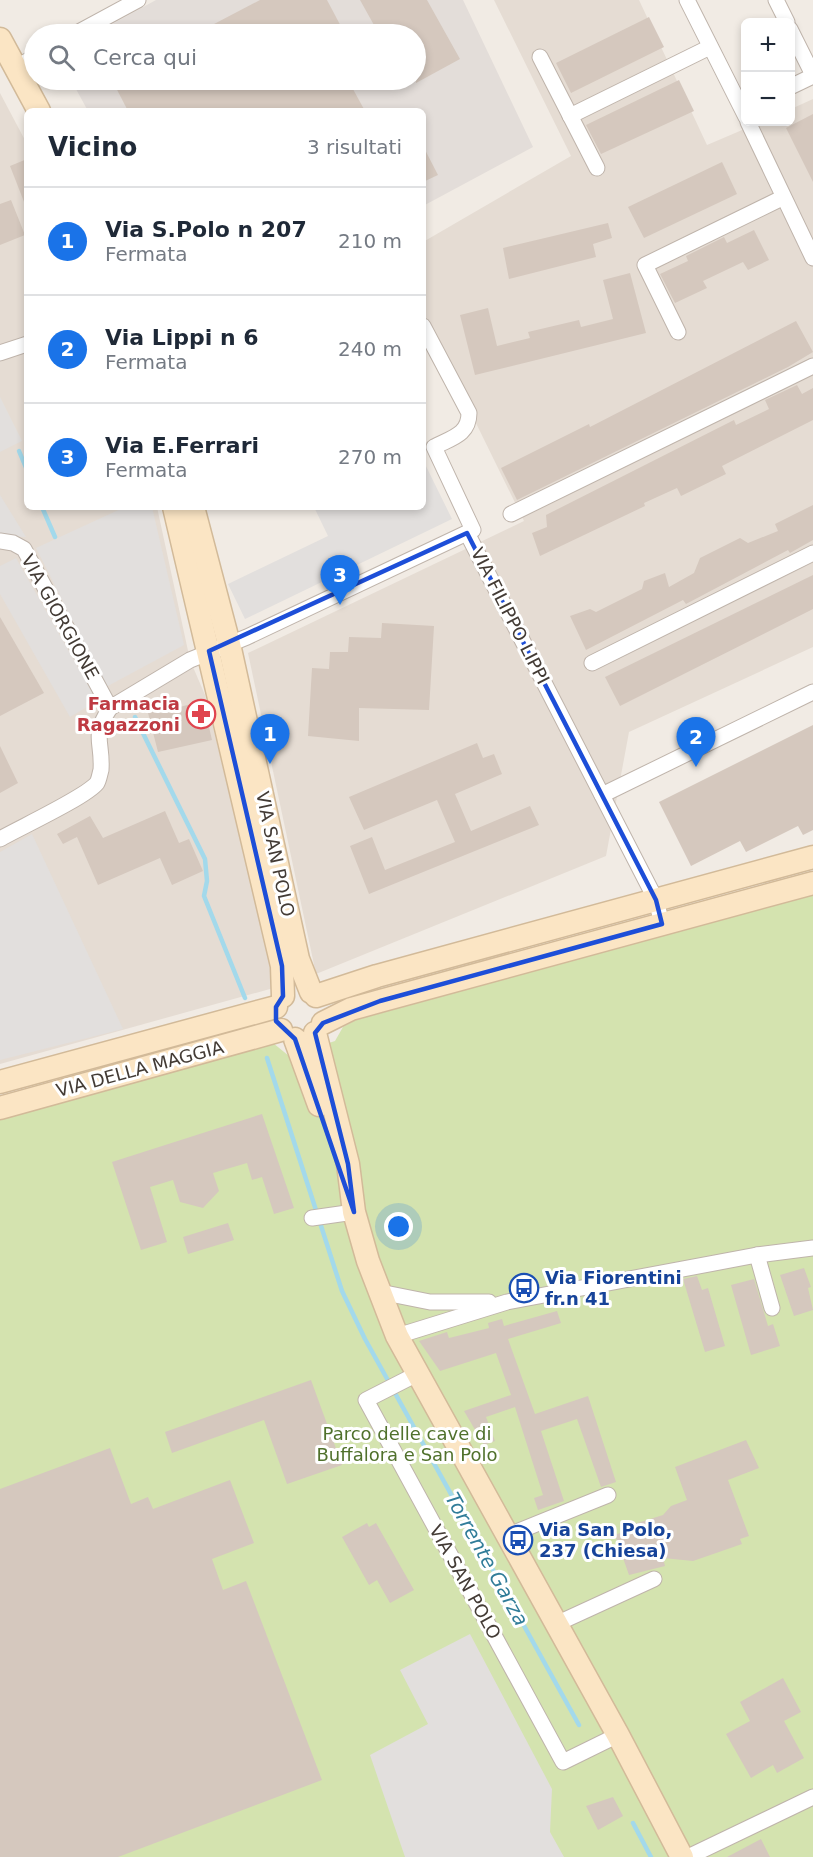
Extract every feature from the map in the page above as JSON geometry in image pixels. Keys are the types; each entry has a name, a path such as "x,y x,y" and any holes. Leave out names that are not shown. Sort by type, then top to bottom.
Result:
{"main road":[{"path":"0,39 24,61"},
{"path":"33,90 38,108"},
{"name":"VIA SAN POLO","path":"175,510 219,648 298,959 313,994 324,1008 304,1031"},
{"name":"VIA SAN POLO","path":"194,510 282,966 280,1001 276,1021 304,1031"},
{"path":"280,1001 291,991 313,994 813,857"},
{"name":"VIA DELLA MAGGIA","path":"0,1108 304,1031 351,1009 380,1000 813,883"},
{"name":"VIA DELLA MAGGIA","path":"0,1082 280,1001"},
{"name":"VIA SAN POLO","path":"304,1031 314,1087 336,1167 354,1212 368,1262 397,1336 409,1377 509,1535 682,1857"}],"street":[{"path":"94,24 138,0"},
{"path":"687,0 741,107"},
{"path":"776,0 785,18"},
{"path":"795,39 813,75 795,84"},
{"path":"570,116 710,47"},
{"path":"540,57 597,168"},
{"path":"750,126 782,198 813,258"},
{"path":"678,332 645,265 782,198"},
{"name":"VIA FILIPPO LIPPI","path":"426,332 469,413 469,423 464,432 434,447 473,530 467,533 656,900 662,924"},
{"path":"0,353 24,345"},
{"path":"511,514 813,366"},
{"path":"0,838 82,794 97,783 101,771 97,737 103,719 110,708 190,660 467,533"},
{"name":"VIA GIORGIONE","path":"0,540 24,549 110,708"},
{"path":"592,663 813,553"},
{"path":"602,795 813,692"},
{"path":"312,1218 354,1212"},
{"path":"397,1336 507,1302 757,1255 813,1248"},
{"path":"757,1255 772,1308"},
{"path":"380,1292 429,1302 507,1302"},
{"name":"VIA SAN POLO","path":"409,1377 366,1400 563,1762 618,1735"},
{"path":"509,1535 608,1495"},
{"path":"556,1624 654,1579"},
{"path":"688,1857 813,1797"}],"highlighted area":[{"path":"467,533 656,900 662,924 380,1001 323,1023 315,1033 348,1164 354,1212 295,1039 276,1021 276,1007 283,996 282,966 209,651"}],"shaded area":[{"path":"156,0 463,0 533,147 426,204 426,108 86,108 76,90 426,90 426,24 112,24"},
{"path":"494,0 639,0 707,145 752,126 795,126 795,107 813,99 813,647 629,732 606,856 316,974 248,653 524,521 426,321 426,240 571,156"},
{"path":"0,93 24,138 24,510 158,510 190,660 205,695 277,987 0,1064"},
{"path":"0,397 22,441 0,452"},
{"path":"426,466 452,519 245,619 228,584 328,536 315,510 426,510"},
{"path":"0,495 26,537 0,536"},
{"path":"118,510 153,510 184,645 106,687 36,548"},
{"path":"16,558 97,701 70,717 0,594 0,566"},
{"path":"32,834 123,1029 0,1060 0,852"},
{"path":"470,1634 552,1789 550,1832 564,1857 405,1857 370,1755 428,1724 400,1670"}],"green space":[{"name":"Parco delle cave di Buffalora e San Polo","path":"813,894 813,1857 0,1857 0,1118 273,1043 289,1056 335,1041 343,1027 356,1020"}],"building":[{"path":"260,0 327,0 340,24 214,24"},
{"path":"360,0 427,0 460,59 426,78 426,24 373,24"},
{"path":"649,17 664,47 571,93 556,63"},
{"path":"679,80 694,111 601,154 586,125"},
{"path":"117,90 353,90 363,108 126,108"},
{"path":"813,114 813,182 786,128 795,126 795,123"},
{"path":"426,152 438,175 426,181"},
{"path":"24,160 24,202 10,166"},
{"path":"722,162 737,194 644,238 628,207"},
{"path":"11,200 24,235 0,245 0,204"},
{"path":"608,223 612,238 593,244 596,257 509,279 503,248"},
{"path":"754,230 769,260 748,270 743,262 703,281 707,288 675,303 660,274 688,261 686,256 724,237 727,243"},
{"path":"630,273 646,333 475,375 460,315 488,308 497,346 530,338 528,332 579,320 581,327 613,319 603,280"},
{"path":"796,321 813,352 788,367 517,500 501,468 589,424 590,427"},
{"path":"797,385 802,394 813,388 813,420 722,466 726,474 681,496 677,488 644,503 645,506 540,556 532,533 547,527 546,515 734,420 736,425 769,409 765,400"},
{"path":"813,505 813,540 790,553 788,550 686,604 683,600 586,650 570,616 590,609 596,612 642,589 644,581 665,573 669,587 694,573 700,558 740,538 748,543 778,531 775,524"},
{"path":"813,575 813,609 620,706 605,677"},
{"path":"0,617 44,693 0,716"},
{"path":"382,623 434,626 429,710 359,708 359,741 308,736 312,668 329,669 330,652 348,652 349,637 381,638"},
{"path":"166,700 168,710 203,701 212,740 158,752 146,705"},
{"path":"813,725 813,830 803,835 798,826 746,852 740,841 691,866 659,802"},
{"path":"477,743 483,758 494,754 502,774 455,794 471,831 530,806 539,825 369,894 350,846 372,837 385,870 455,842 437,800 364,830 349,797"},
{"path":"0,746 18,783 0,793"},
{"path":"165,811 179,843 189,839 203,871 172,885 160,858 98,885 77,837 63,844 57,834 90,816 103,838"},
{"path":"262,1114 294,1208 274,1214 262,1177 252,1180 247,1163 213,1173 219,1191 203,1208 180,1202 173,1180 150,1187 167,1242 141,1250 112,1162"},
{"path":"228,1223 234,1240 188,1254 183,1237"},
{"path":"804,1268 811,1287 808,1288 813,1310 794,1316 780,1275"},
{"path":"697,1276 702,1290 708,1288 725,1346 705,1352 683,1279"},
{"path":"754,1279 768,1326 773,1324 780,1346 751,1355 731,1285"},
{"path":"557,1311 561,1323 508,1339 535,1414 588,1396 616,1482 601,1487 577,1419 541,1431 564,1501 538,1510 534,1498 543,1495 515,1407 486,1417 495,1441 484,1445 464,1411 511,1395 496,1353 440,1371 419,1341 447,1332 449,1338 489,1328 488,1323 502,1319 504,1326"},
{"path":"311,1380 342,1465 287,1484 264,1420 172,1453 165,1432"},
{"path":"746,1440 759,1468 728,1480 749,1536 740,1539 742,1544 693,1561 663,1558 665,1566 629,1575 615,1535 632,1528 631,1525 663,1515 671,1506 687,1500 675,1467"},
{"path":"110,1448 131,1504 148,1497 153,1509 230,1480 254,1543 212,1559 223,1590 246,1581 322,1780 118,1857 0,1857 0,1489"},
{"path":"367,1523 369,1527 376,1523 414,1590 390,1603 377,1580 369,1585 342,1537"},
{"path":"783,1678 801,1712 784,1721 804,1758 777,1773 773,1765 751,1778 726,1734 750,1721 740,1702"},
{"path":"613,1797 623,1816 598,1830 586,1806"},
{"path":"761,1839 770,1857 727,1857"}],"waterway":[{"name":"Torrente Garza","path":"19,451 24,463"},
{"name":"Torrente Garza","path":"43,510 55,537"},
{"name":"Torrente Garza","path":"135,717 205,859 207,881 204,896 245,998"},
{"name":"Torrente Garza","path":"267,1058 342,1291 365,1339 579,1725"},
{"name":"Torrente Garza","path":"633,1823 651,1857"}],"place":[{"name":"Via E.Ferrari","path":"340,605"},
{"name":"Farmacia Ragazzoni","path":"201,714"},
{"name":"Via S.Polo n 207","path":"270,764"},
{"name":"Via Lippi n 6","path":"696,767"},
{"name":"Via Fiorentini fr.n 41","path":"524,1288"},
{"name":"Via San Polo, 237 (Chiesa)","path":"518,1540"}]}
